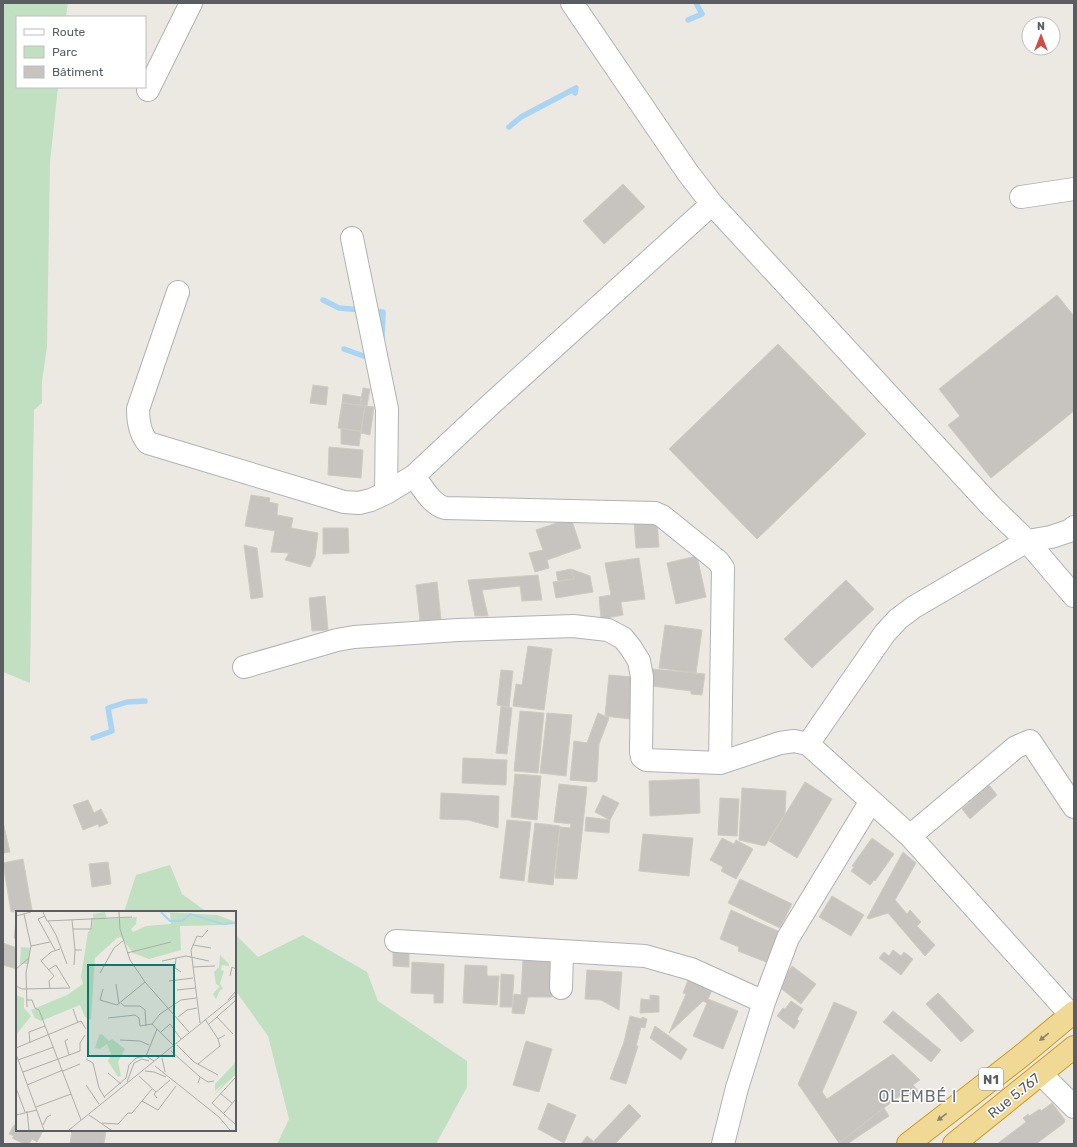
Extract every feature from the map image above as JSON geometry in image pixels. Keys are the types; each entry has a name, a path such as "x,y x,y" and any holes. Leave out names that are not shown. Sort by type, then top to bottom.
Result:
{"highway":[{"name":"N1","path":"908,1144 1072,1014"},
{"name":"Rue 5.767","path":"954,1144 1074,1047"}],"street":[{"path":"148,90 191,3"},
{"path":"572,3 688,173 712,204 991,506 1027,541 1074,596"},
{"path":"1021,197 1074,189"},
{"path":"178,292 138,408 138,418 143,438 148,443 344,502 359,503 372,500 414,476 490,405 712,204"},
{"path":"352,238 387,409 386,493"},
{"path":"414,476 433,502 445,508 655,514 662,516 718,561 723,568 720,763"},
{"path":"808,744 885,633 898,619 914,607 1027,541 1051,537 1070,531 1074,527"},
{"path":"244,667 337,640 354,637 458,630 558,626 608,630 623,638 639,661 642,676 642,757 646,760 720,763 780,743 794,741 808,744 910,836 1072,1014"},
{"path":"910,836 1016,747 1030,741 1074,807"},
{"path":"723,1144 737,1088 764,1002 788,938 871,801"},
{"path":"396,941 645,956 691,969 764,1002"},
{"path":"561,988 562,951"},
{"path":"1041,1074 1074,1106"}],"green space":[{"path":"3,3 68,3 66,16 16,16 16,88 58,88 50,162 47,347 42,381 42,403 34,410 30,683 3,672"},
{"path":"170,865 182,894 206,911 124,911 136,875"},
{"path":"236,935 258,957 303,935 367,972 378,1001 467,1061 467,1087 436,1144 277,1144 289,1119 268,1036 238,994 236,994"}],"building":[{"path":"623,184 645,207 604,244 583,221"},
{"path":"1057,295 1074,316 1074,411 991,478 948,425 960,416 939,389"},
{"path":"778,344 866,434 757,539 669,449"},
{"path":"313,385 328,387 326,405 310,403"},
{"path":"363,388 370,389 367,406 360,405"},
{"path":"343,394 361,397 360,405 342,403"},
{"path":"342,403 365,406 361,431 338,428"},
{"path":"365,406 374,407 370,435 361,433"},
{"path":"341,428 361,431 359,446 341,444"},
{"path":"329,447 363,450 361,478 328,475"},
{"path":"251,495 270,498 269,502 278,504 277,515 293,518 291,528 318,533 315,557 310,567 285,560 289,553 271,552 275,531 245,526"},
{"path":"571,518 581,548 547,560 549,568 535,572 529,553 543,550 536,530"},
{"path":"657,520 659,547 636,548 634,521"},
{"path":"323,528 348,528 349,553 323,554"},
{"path":"244,545 257,548 263,597 251,599"},
{"path":"697,556 706,597 676,604 667,563"},
{"path":"639,558 645,599 621,602 623,615 601,619 599,597 611,595 605,563"},
{"path":"571,569 590,576 593,592 556,598 553,582 574,579"},
{"path":"571,569 574,579 558,581 556,572"},
{"path":"538,575 542,600 522,601 520,586 482,590 488,616 475,616 468,580"},
{"path":"846,580 874,609 812,668 784,639"},
{"path":"437,582 441,619 420,621 416,585"},
{"path":"325,596 328,630 312,631 309,598"},
{"path":"665,625 702,630 696,673 659,668"},
{"path":"528,646 552,649 544,710 513,706 516,684 522,685"},
{"path":"652,669 705,674 702,695 691,694 691,691 652,686"},
{"path":"501,670 513,671 509,707 497,705"},
{"path":"609,675 633,677 630,719 605,716"},
{"path":"501,706 512,708 507,754 496,753"},
{"path":"520,711 544,713 538,773 514,771"},
{"path":"547,713 572,715 566,776 540,773"},
{"path":"598,713 609,718 599,744 597,781 570,780 574,741 587,743"},
{"path":"463,758 507,760 506,785 462,783"},
{"path":"515,774 541,776 537,820 511,817"},
{"path":"699,779 700,813 650,816 649,781"},
{"path":"805,782 832,799 797,858 769,841"},
{"path":"559,784 587,787 577,879 555,878 560,827 570,828 571,824 554,822"},
{"path":"989,785 997,795 970,819 962,809"},
{"path":"742,788 786,791 785,814 765,846 739,840"},
{"path":"441,793 499,796 498,828 468,820 440,819"},
{"path":"603,795 619,803 610,820 595,812"},
{"path":"720,798 739,799 737,836 718,835"},
{"path":"88,800 94,813 101,809 108,823 99,827 98,824 83,830 73,805"},
{"path":"586,817 610,820 609,833 585,831"},
{"path":"507,820 531,822 524,881 500,878"},
{"path":"3,822 10,852 3,853"},
{"path":"535,823 560,826 553,885 528,882"},
{"path":"643,834 693,838 689,876 639,871"},
{"path":"722,838 734,844 736,840 753,849 736,879 721,871 723,867 710,860"},
{"path":"872,838 894,854 875,881 874,880 870,885 851,871 854,867 852,866"},
{"path":"903,852 916,863 895,900 907,914 910,910 921,922 917,926 935,945 925,956 888,913 869,919 867,918"},
{"path":"23,859 32,910 11,912 3,863"},
{"path":"108,862 111,884 92,887 89,864"},
{"path":"740,879 792,904 780,928 728,903"},
{"path":"832,896 864,915 851,936 819,917"},
{"path":"731,910 780,932 766,962 738,951 739,947 720,939"},
{"path":"16,921 16,939 14,938"},
{"path":"3,943 16,948 16,969 3,965"},
{"path":"393,946 409,947 409,967 393,966"},
{"path":"893,950 901,956 904,952 913,959 901,975 879,958 884,952 889,956"},
{"path":"523,960 553,961 552,997 528,997 524,1014 512,1013 514,994 521,995"},
{"path":"412,962 444,964 443,1003 434,1003 434,994 411,993"},
{"path":"465,965 487,966 487,976 499,976 497,1005 463,1003"},
{"path":"792,966 816,984 801,1004 779,987"},
{"path":"587,970 622,972 619,1010 601,1000 585,999"},
{"path":"501,974 514,975 512,1007 500,1007"},
{"path":"688,980 712,990 708,999 738,1011 723,1049 693,1036 707,1003 703,1001 669,1033 686,994 683,993"},
{"path":"938,993 974,1031 961,1042 926,1004"},
{"path":"650,995 659,996 659,1012 640,1013 641,999 650,1000"},
{"path":"791,1001 803,1009 797,1019 799,1021 794,1029 777,1016"},
{"path":"834,1002 857,1012 822,1092 827,1099 893,1054 920,1080 913,1085 920,1093 898,1097 839,1143 798,1084"},
{"path":"893,1011 941,1050 931,1062 883,1022"},
{"path":"630,1016 647,1019 645,1028 641,1027 636,1046 638,1046 626,1084 610,1079 624,1042"},
{"path":"655,1026 687,1049 681,1060 650,1038"},
{"path":"526,1041 552,1049 539,1092 513,1085"},
{"path":"548,1103 576,1115 564,1143 538,1129"},
{"path":"1052,1103 1065,1120 1064,1123 1036,1144 997,1144 1026,1122 1023,1118 1028,1114 1029,1116 1040,1109 1041,1111"},
{"path":"629,1104 641,1116 615,1144 591,1144"},
{"path":"884,1108 889,1116 847,1144 839,1143"},
{"path":"14,1125 16,1126 16,1131 43,1131 37,1142 32,1139 29,1144 24,1144 12,1138 14,1136 9,1134"},
{"path":"72,1131 106,1131 104,1144 70,1144"},
{"path":"587,1136 593,1141 590,1144 581,1144"}],"waterway":[{"path":"688,20 702,14 696,3"},
{"path":"509,127 521,117 576,88 575,93"},
{"path":"323,300 339,308 362,310"},
{"path":"371,311 383,312 382,340"},
{"path":"344,349 372,359"},
{"path":"93,738 112,731 108,708 127,702 145,701"}],"district":[{"name":"OLEMBÉ I","path":"918,1096"}]}
